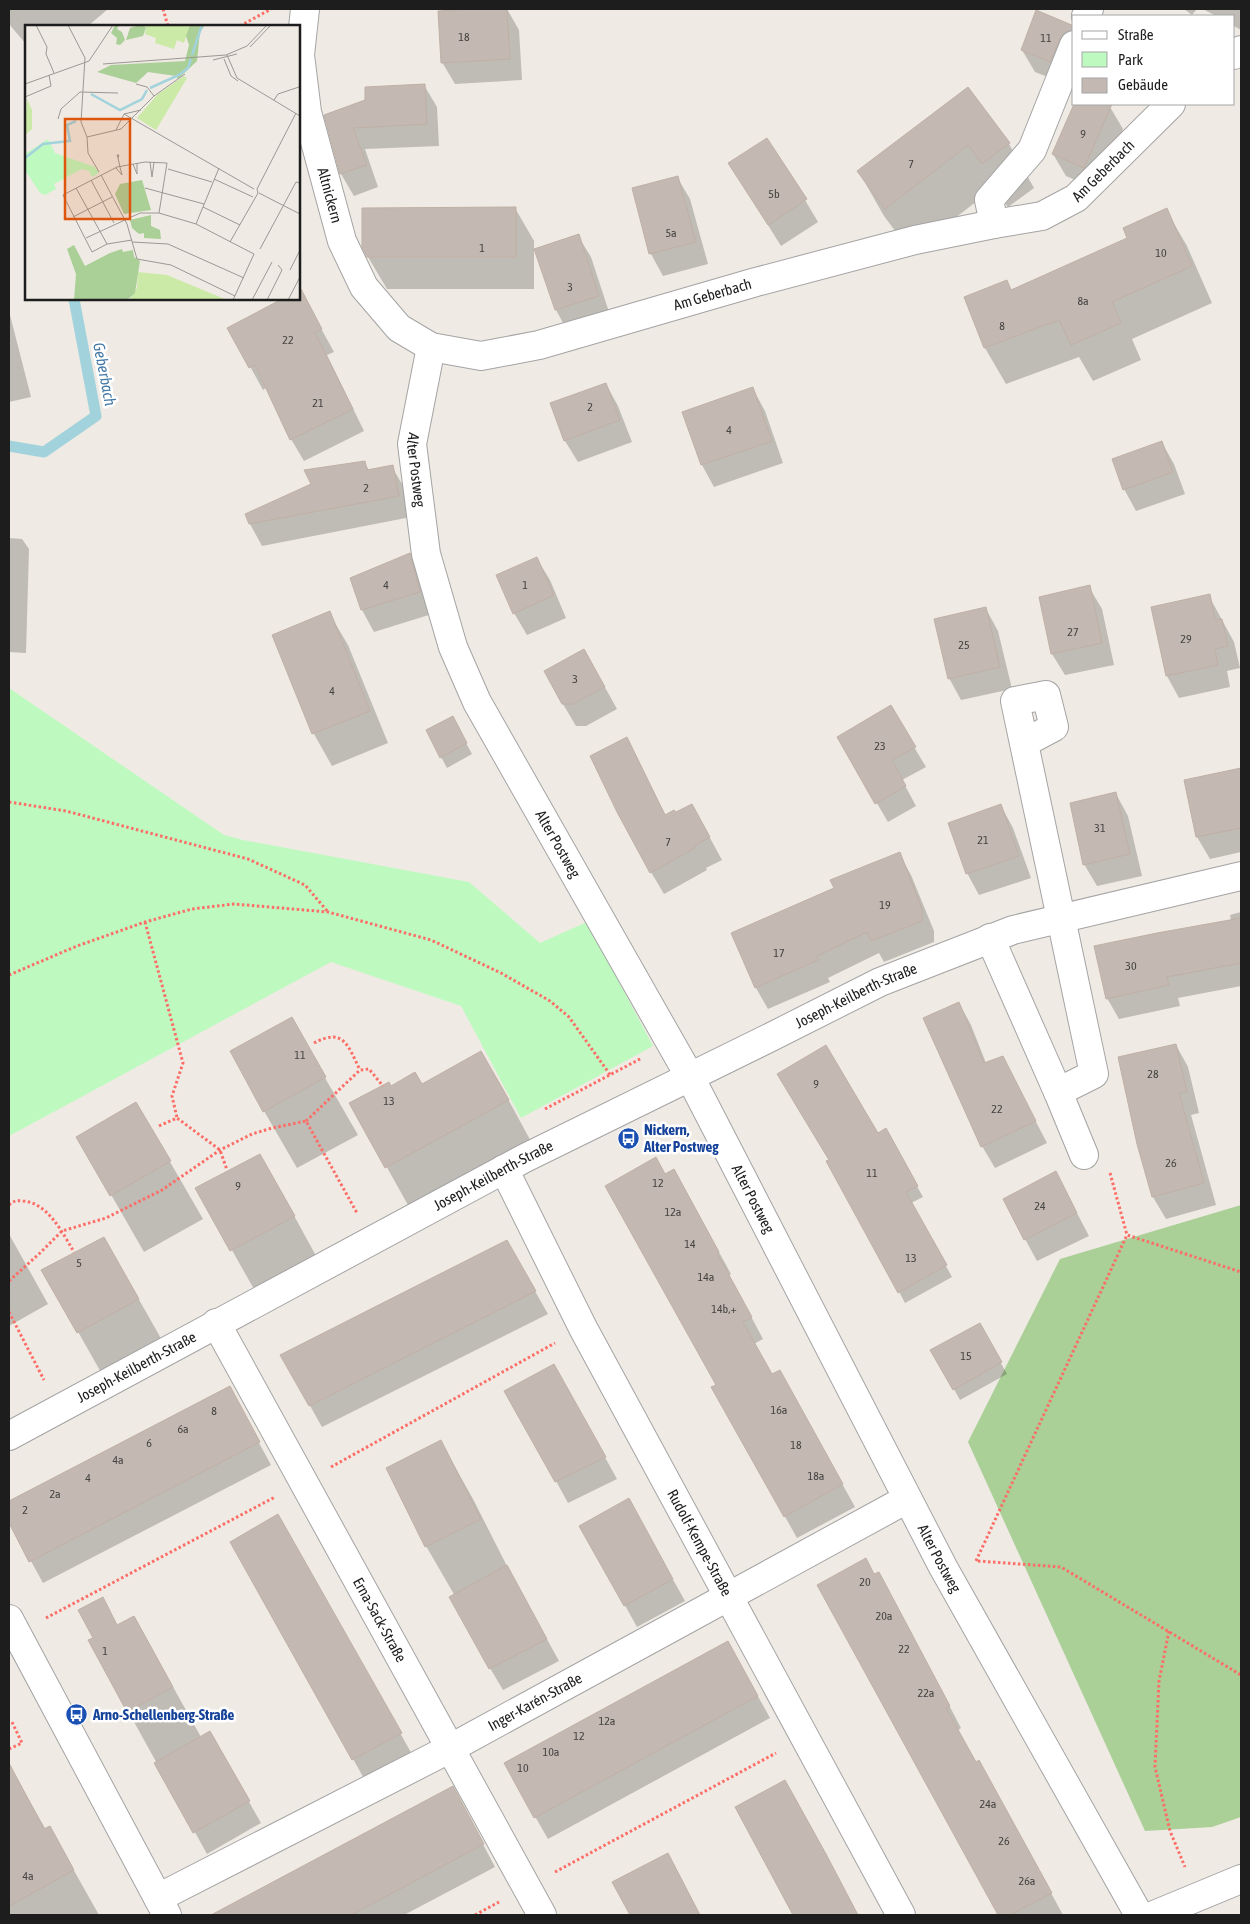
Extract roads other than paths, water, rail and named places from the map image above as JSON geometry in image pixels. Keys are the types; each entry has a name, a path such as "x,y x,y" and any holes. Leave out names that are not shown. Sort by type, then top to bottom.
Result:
{"street":[{"name":"Altnickern","path":"305,9 300,55 307,112 342,241 364,287 399,328 431,347"},
{"path":"994,224 989,200 1032,150 1072,51"},
{"name":"Am Geberbach","path":"431,347 481,356 539,345 756,282 915,240 1042,216 1076,198 1170,105"},
{"name":"Alter Postweg","path":"431,347 412,444 426,554 453,647 477,702 660,1021 907,1499 1139,1915"},
{"path":"1024,743 1094,1074 1058,1092"},
{"name":"Joseph-Keilberth-Straße","path":"9,1436 504,1169 880,982 1012,930 1241,876"},
{"path":"990,938 1084,1155"},
{"name":"Rudolf-Kempe-Straße","path":"504,1169 583,1328 901,1915"},
{"name":"Erna-Sack-Straße","path":"216,1323 542,1915"},
{"name":"Inger-Karén-Straße","path":"163,1907 728,1595 907,1499"},
{"path":"9,1618 163,1907"},
{"path":"1154,1915 1241,1879"}],"waterway":[{"name":"Geberbach","path":"9,446 44,452 96,416 74,300"}],"place":[{"name":"Nickern, Alter Postweg","path":"628,1139"},
{"name":"Arno-Schellenberg-Straße","path":"77,1715"}]}
